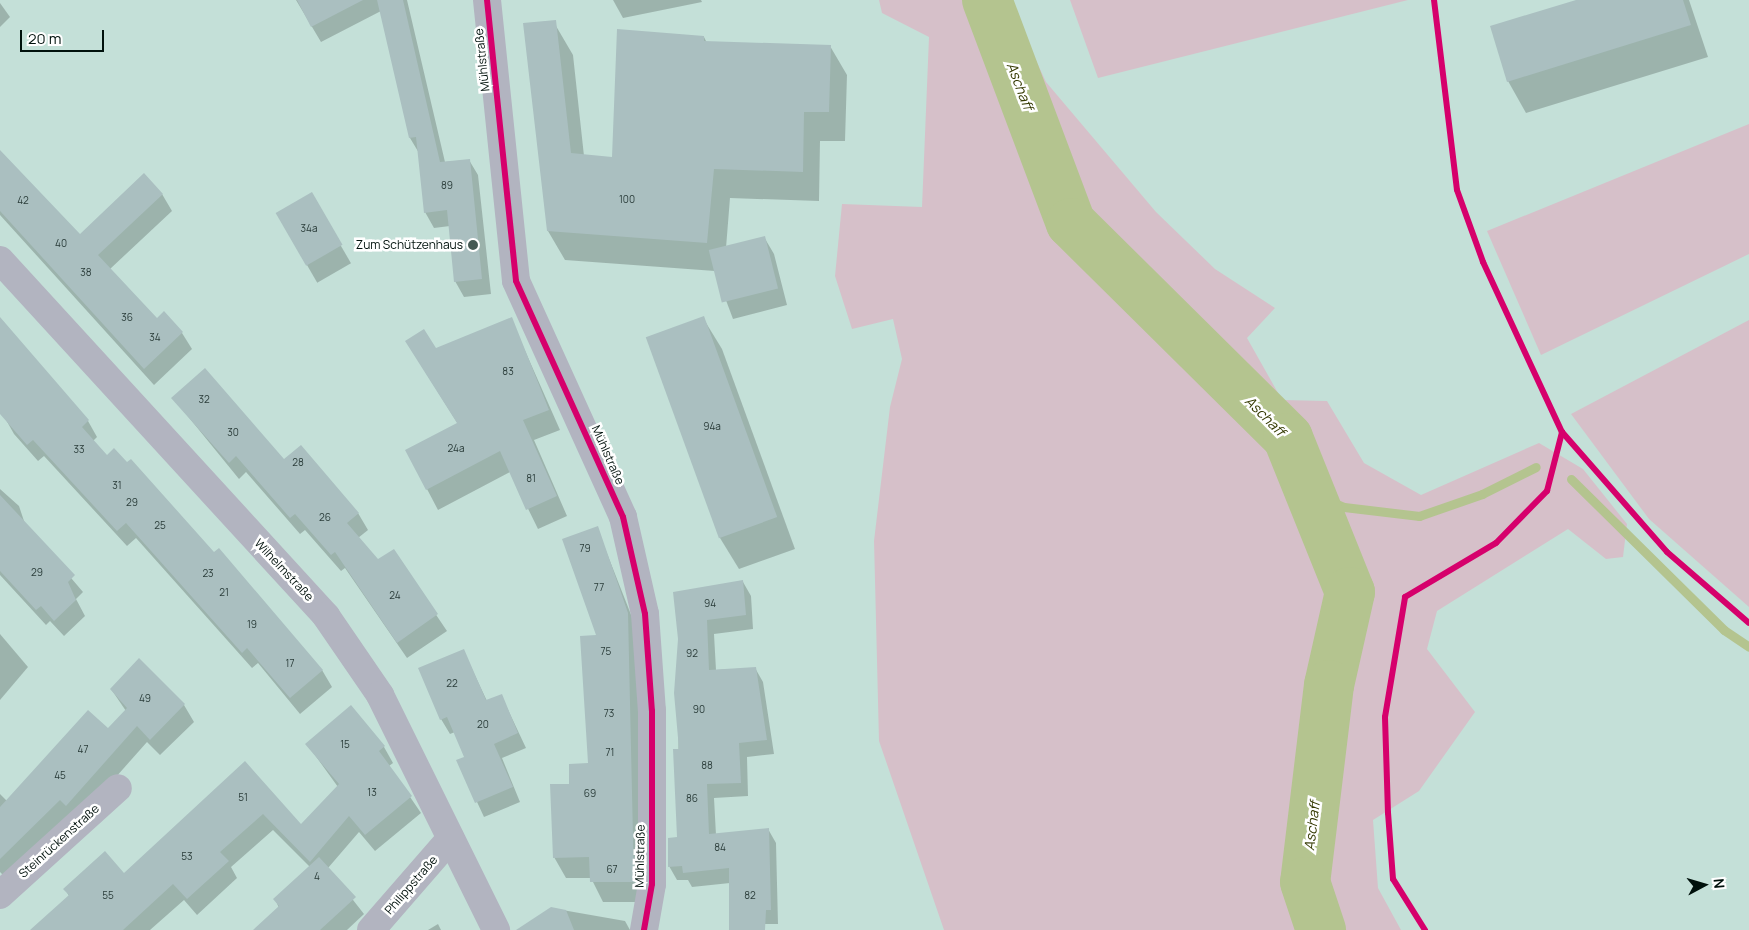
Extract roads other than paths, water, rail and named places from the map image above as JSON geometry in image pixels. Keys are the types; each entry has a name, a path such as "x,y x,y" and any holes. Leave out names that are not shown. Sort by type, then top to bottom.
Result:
{"street":[{"name":"Mühlstraße","path":"487,0 516,281 623,517 645,614 652,711 652,884 644,930"},
{"name":"Wilhelmstraße","path":"0,260 326,616 380,695 496,930"},
{"name":"Steinrückenstraße","path":"0,895 118,788"},
{"name":"Philippstraße","path":"371,930 450,839"}],"waterway":[{"name":"Aschaff","path":"987,0 1071,223 1288,438 1350,592 1329,685 1305,882 1321,930"},
{"path":"1311,493 1344,507 1419,516 1482,494 1536,467"},
{"path":"1571,479 1724,630 1749,647"}],"place":[{"name":"Zum Schützenhaus","path":"473,245"}]}
